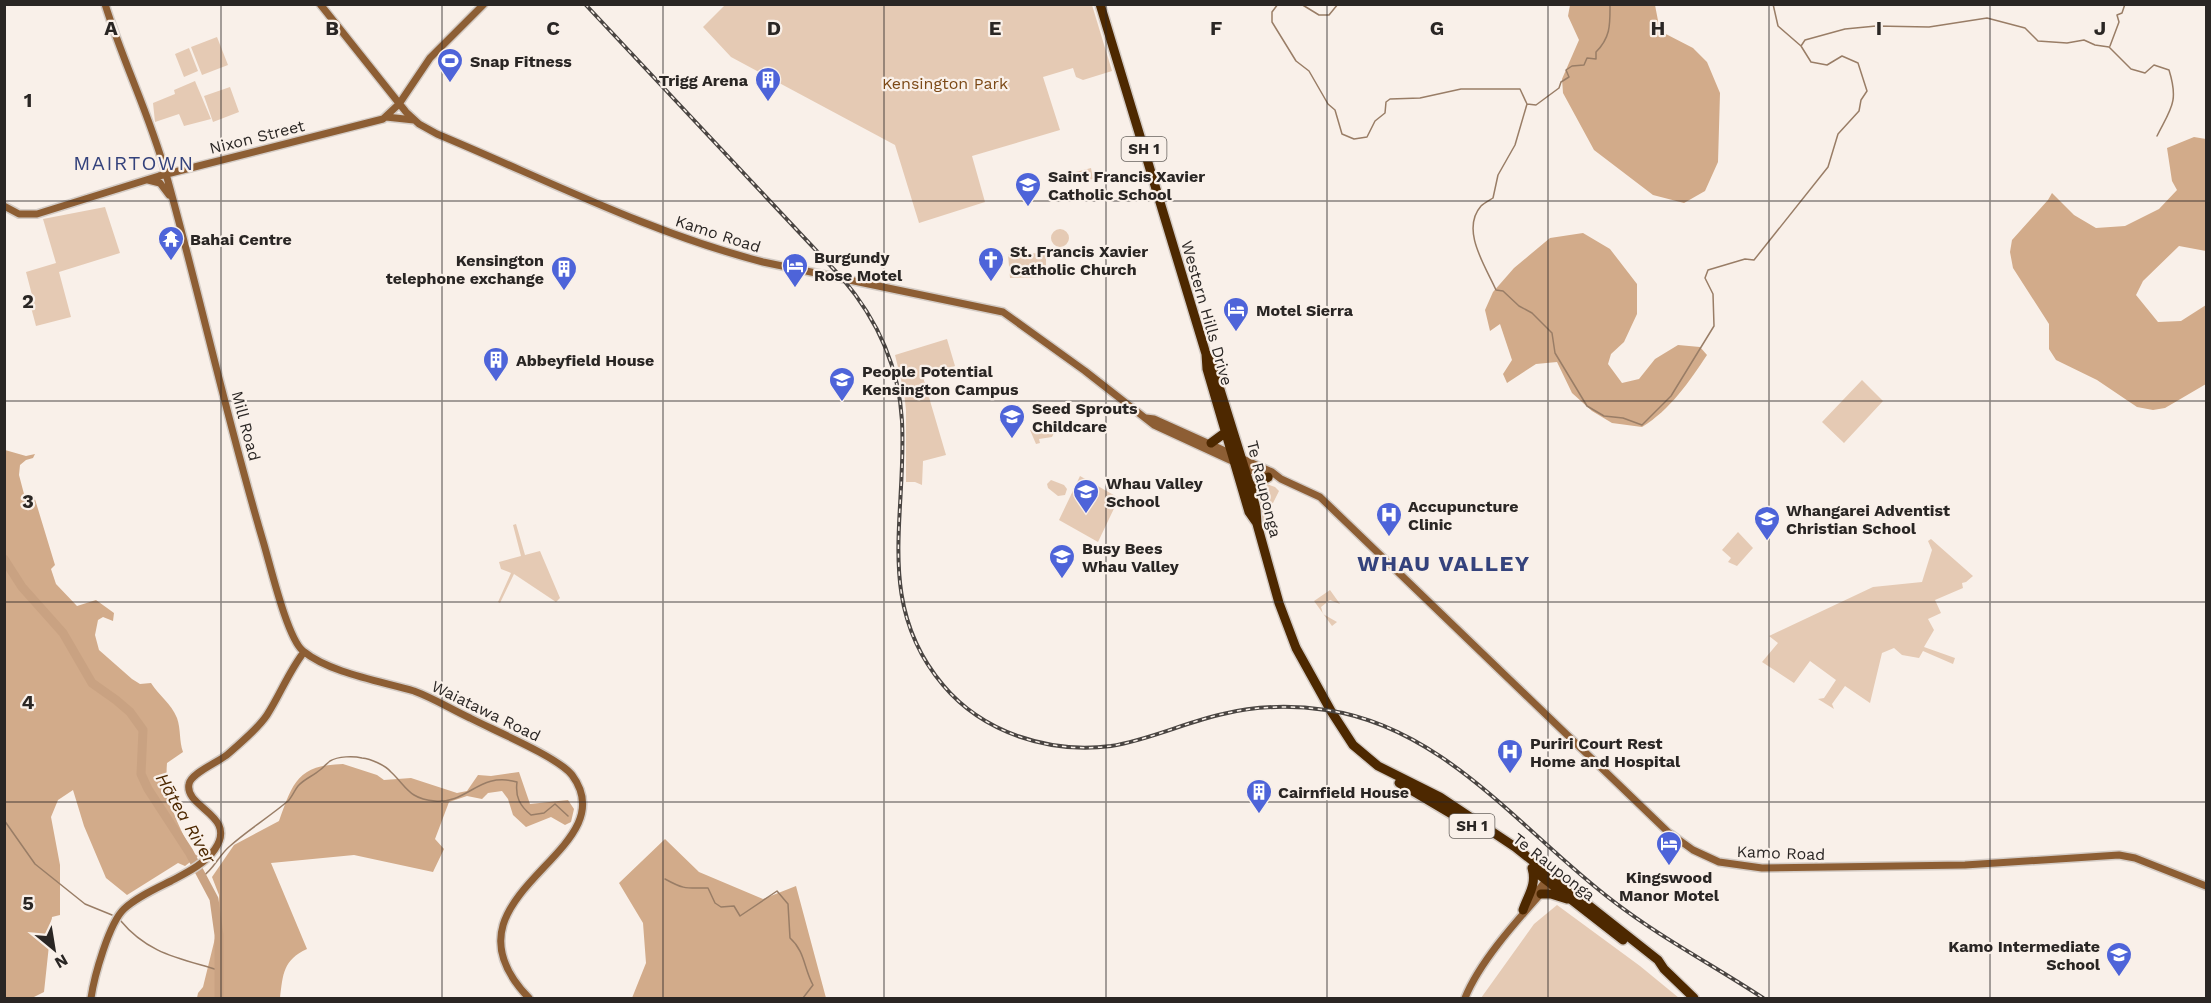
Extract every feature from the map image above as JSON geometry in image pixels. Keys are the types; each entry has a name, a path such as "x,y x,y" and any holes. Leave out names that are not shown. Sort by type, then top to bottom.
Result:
{"highway":[{"name":"Western Hills Drive","path":"1100,4 1206,354 1207,369 1226,432 1238,460 1249,512 1257,524"},
{"name":"Te Rauponga","path":"1206,354 1213,367 1238,460 1251,489 1257,524 1290,635 1304,665 1344,733 1366,756 1385,770 1448,802 1515,848 1575,902 1651,962 1664,969"},
{"path":"1211,443 1226,432"},
{"path":"1251,489 1268,477"},
{"name":"Te Rauponga","path":"1304,665 1307,676 1341,737 1362,760 1483,832 1550,879 1658,960 1694,999"},
{"path":"1522,912 1534,880 1532,868"},
{"path":"1541,894 1551,894 1575,902"}],"main road":[{"name":"Mill Road","path":"105,4 166,174 254,511 291,630 296,642 304,652"},
{"name":"Kamo Road","path":"320,4 399,104 414,120 437,134 644,224 732,254 1004,312 1154,425 1272,472 1320,497 1668,832 1688,847 1710,858 1728,865 1756,868 1824,869 1965,865 2119,855 2135,858 2206,886"},
{"name":"Nixon Street","path":"4,206 13,212 25,215 37,214 166,174 377,121 386,117 399,104 430,58 484,4"},
{"path":"386,117 414,120"},
{"name":"Mill Road","path":"148,180 163,185 173,203"},
{"name":"Kamo Road","path":"1146,418 1154,419 1211,443 1268,477 1281,478"},
{"path":"91,999 93,986 117,917 132,902 203,861 217,845 220,830 216,819 191,794 190,780 195,774 222,759 263,721 304,652"},
{"name":"Waiatawa Road","path":"304,652 320,662 418,693 542,754 566,768 579,786 583,807 575,832 514,900 501,935 502,949 509,972 530,999"},
{"path":"1522,912 1527,912 1550,879"},
{"path":"1465,999 1478,973 1522,912 1550,879"}],"green space":[{"name":"Kensington Park","path":"725,5 1092,5 1112,71 1083,80 1076,77 1073,68 1043,77 1060,130 972,156 985,202 919,223 895,145 731,57 703,27"},
{"path":"217,37 228,65 202,75 191,47"},
{"path":"189,48 198,71 184,77 175,54"},
{"path":"195,81 211,119 184,126 179,114 155,122 153,103 175,94 174,90"},
{"path":"230,87 239,112 213,122 204,96"},
{"path":"1091,168 1093,179 1075,183 1072,173"},
{"path":"105,207 120,253 59,272 71,317 36,326 28,296 32,295 26,272 56,263 43,219"},
{"path":"1060,229 1066,232 1069,238 1066,244 1060,247 1054,244 1051,238 1054,232"},
{"path":"1046,253 1046,277 1010,278 1008,254"},
{"path":"947,339 955,366 923,377 946,455 923,461 922,485 906,482 906,410 895,355"},
{"path":"1862,380 1883,401 1844,443 1822,422"},
{"path":"1051,423 1054,433 1052,437 1039,439 1040,443 1036,444 1030,430"},
{"path":"1080,476 1119,498 1098,542 1059,520"},
{"path":"1051,480 1064,485 1067,489 1065,495 1058,496 1048,488 1047,484"},
{"path":"1267,484 1279,491 1273,503 1267,506 1268,519 1263,521 1256,488"},
{"path":"516,524 525,555 540,551 560,598 556,602 514,574 500,603 498,602 511,573 501,569 499,562 521,556 513,525"},
{"path":"1738,532 1753,548 1737,566 1728,562 1731,558 1722,550"},
{"path":"1931,539 1973,576 1962,583 1963,588 1935,600 1941,613 1928,619 1934,630 1924,647 1955,658 1953,664 1923,651 1919,658 1902,655 1894,648 1882,653 1870,703 1845,686 1832,704 1834,709 1818,699 1824,698 1836,680 1810,661 1794,683 1762,662 1778,643 1769,636 1873,587 1922,582 1932,550 1928,541"},
{"path":"1330,590 1340,604 1330,600 1321,607 1323,613 1314,601"},
{"path":"1324,614 1337,622 1332,626"},
{"path":"1557,905 1640,966 1679,998 1481,998 1534,924"}],"shaded area":[{"path":"1570,5 1655,5 1660,31 1693,48 1707,62 1720,93 1718,162 1705,191 1684,203 1653,195 1594,150 1563,93 1562,79 1579,40 1568,16"},
{"path":"2194,137 2206,139 2206,251 2179,246 2143,281 2136,295 2158,322 2181,321 2206,305 2206,384 2165,408 2153,410 2137,407 2097,380 2056,360 2049,349 2049,324 2013,268 2010,252 2012,240 2052,193 2074,215 2096,228 2125,226 2159,209 2177,190 2172,181 2167,148"},
{"path":"1583,233 1610,249 1637,284 1637,314 1624,342 1611,354 1608,364 1622,383 1639,379 1655,359 1678,345 1700,347 1707,355 1670,404 1642,427 1612,423 1592,411 1572,393 1557,362 1536,364 1507,383 1503,374 1512,360 1500,324 1490,331 1485,310 1493,292 1514,268 1550,238"},
{"path":"5,450 26,456 35,454 33,458 20,465 19,475 24,494 34,496 55,565 51,569 56,584 77,606 96,600 114,613 113,621 103,617 98,620 95,635 99,650 132,679 140,684 151,683 172,708 177,718 183,752 167,763 168,787 177,821 194,854 198,856 185,866 178,863 127,895 106,878 84,826 73,790 58,800 51,817 60,865 60,915 52,917 44,992 32,998 5,998"},
{"path":"343,764 377,775 384,780 411,778 457,793 467,791 478,775 491,776 519,772 530,804 568,800 574,809 571,822 565,825 551,817 526,827 513,815 508,799 502,791 488,793 482,799 467,796 449,802 435,839 444,849 433,872 354,855 271,863 307,949 289,963 284,975 280,998 197,998 203,987 219,922 219,895 212,877 234,845 279,821 299,778 316,768"},
{"path":"665,839 699,872 763,899 796,886 826,998 632,998 646,963 643,923 619,883"}],"waterway":[{"path":"1278,4 1272,12 1272,22 1296,61 1309,71 1328,104 1335,110 1342,134 1354,139 1367,137 1375,121 1385,113 1386,102 1390,99 1420,98 1461,89 1520,89 1527,104 1515,145 1498,175 1493,198 1481,206 1475,216 1474,237 1481,260 1496,290 1503,291 1519,306 1532,313 1552,333 1555,353 1587,406 1604,416 1623,418 1642,425 1671,396 1714,326 1713,294 1705,278 1708,270 1745,259 1754,260 1828,167 1838,134 1859,111 1861,100 1867,91 1858,63 1842,56 1827,65 1811,62 1801,46 1778,26 1773,4"},
{"path":"1301,4 1319,15 1329,15 1338,4"},
{"path":"1527,104 1536,105 1559,88 1561,82 1569,77 1566,70 1572,66 1584,65 1587,58 1596,59 1596,52 1605,41 1609,30 1610,4"},
{"path":"2110,46 2119,22 2117,15 2122,13 2125,4"},
{"path":"1801,46 1805,40 1845,29 1876,26 1929,27 1987,18 2025,28 2038,41 2067,43 2084,40 2095,45 2109,47 2131,69 2145,73 2154,65 2169,70 2173,90 2172,104 2157,136"},
{"name":"Hātea River","path":"4,559 22,587 63,633 92,683 130,712 143,730 141,774 148,789 189,852 214,899 219,935 219,998"},
{"path":"202,877 230,846 288,801 300,784 333,759 342,757 359,757 378,763 388,769 414,795 426,800 446,801 483,784 504,780 517,782 519,801 531,815 544,813 555,804 568,816"},
{"path":"4,820 35,864 85,904 112,915"},
{"path":"665,879 686,888 708,888 715,903 721,907 734,906 740,916 777,891 788,904 790,938 799,949 813,985 803,998"},
{"path":"120,920 153,948 218,970"}],"railway":[{"path":"585,4 842,278 876,327 891,363 900,401 902,457 899,558 901,591 908,623 922,654 943,685 959,702 998,728 1019,737 1065,747 1111,746 1209,717 1261,708 1313,708 1369,720 1408,737 1445,760 1480,786 1579,874 1613,901 1668,939 1763,998"}],"place":[{"name":"Snap Fitness","path":"450,84"},
{"name":"Trigg Arena","path":"768,103"},
{"name":"Saint Francis Xavier Catholic School","path":"1028,208"},
{"name":"Bahai Centre","path":"171,262"},
{"name":"St. Francis Xavier Catholic Church","path":"991,283"},
{"name":"Burgundy Rose Motel","path":"795,289"},
{"name":"Kensington telephone exchange","path":"564,292"},
{"name":"Motel Sierra","path":"1236,333"},
{"name":"Abbeyfield House","path":"496,383"},
{"name":"People Potential Kensington Campus","path":"842,403"},
{"name":"Seed Sprouts Childcare","path":"1012,440"},
{"name":"Whau Valley School","path":"1086,515"},
{"name":"Accupuncture Clinic","path":"1389,538"},
{"name":"Whangarei Adventist Christian School","path":"1767,542"},
{"name":"Busy Bees Whau Valley","path":"1062,580"},
{"name":"Puriri Court Rest Home and Hospital","path":"1510,775"},
{"name":"Cairnfield House","path":"1259,815"},
{"name":"Kingswood Manor Motel","path":"1669,867"},
{"name":"Kamo Intermediate School","path":"2119,978"}],"district":[{"name":"MAIRTOWN","path":"134,163"},
{"name":"WHAU VALLEY","path":"1444,563"}]}
